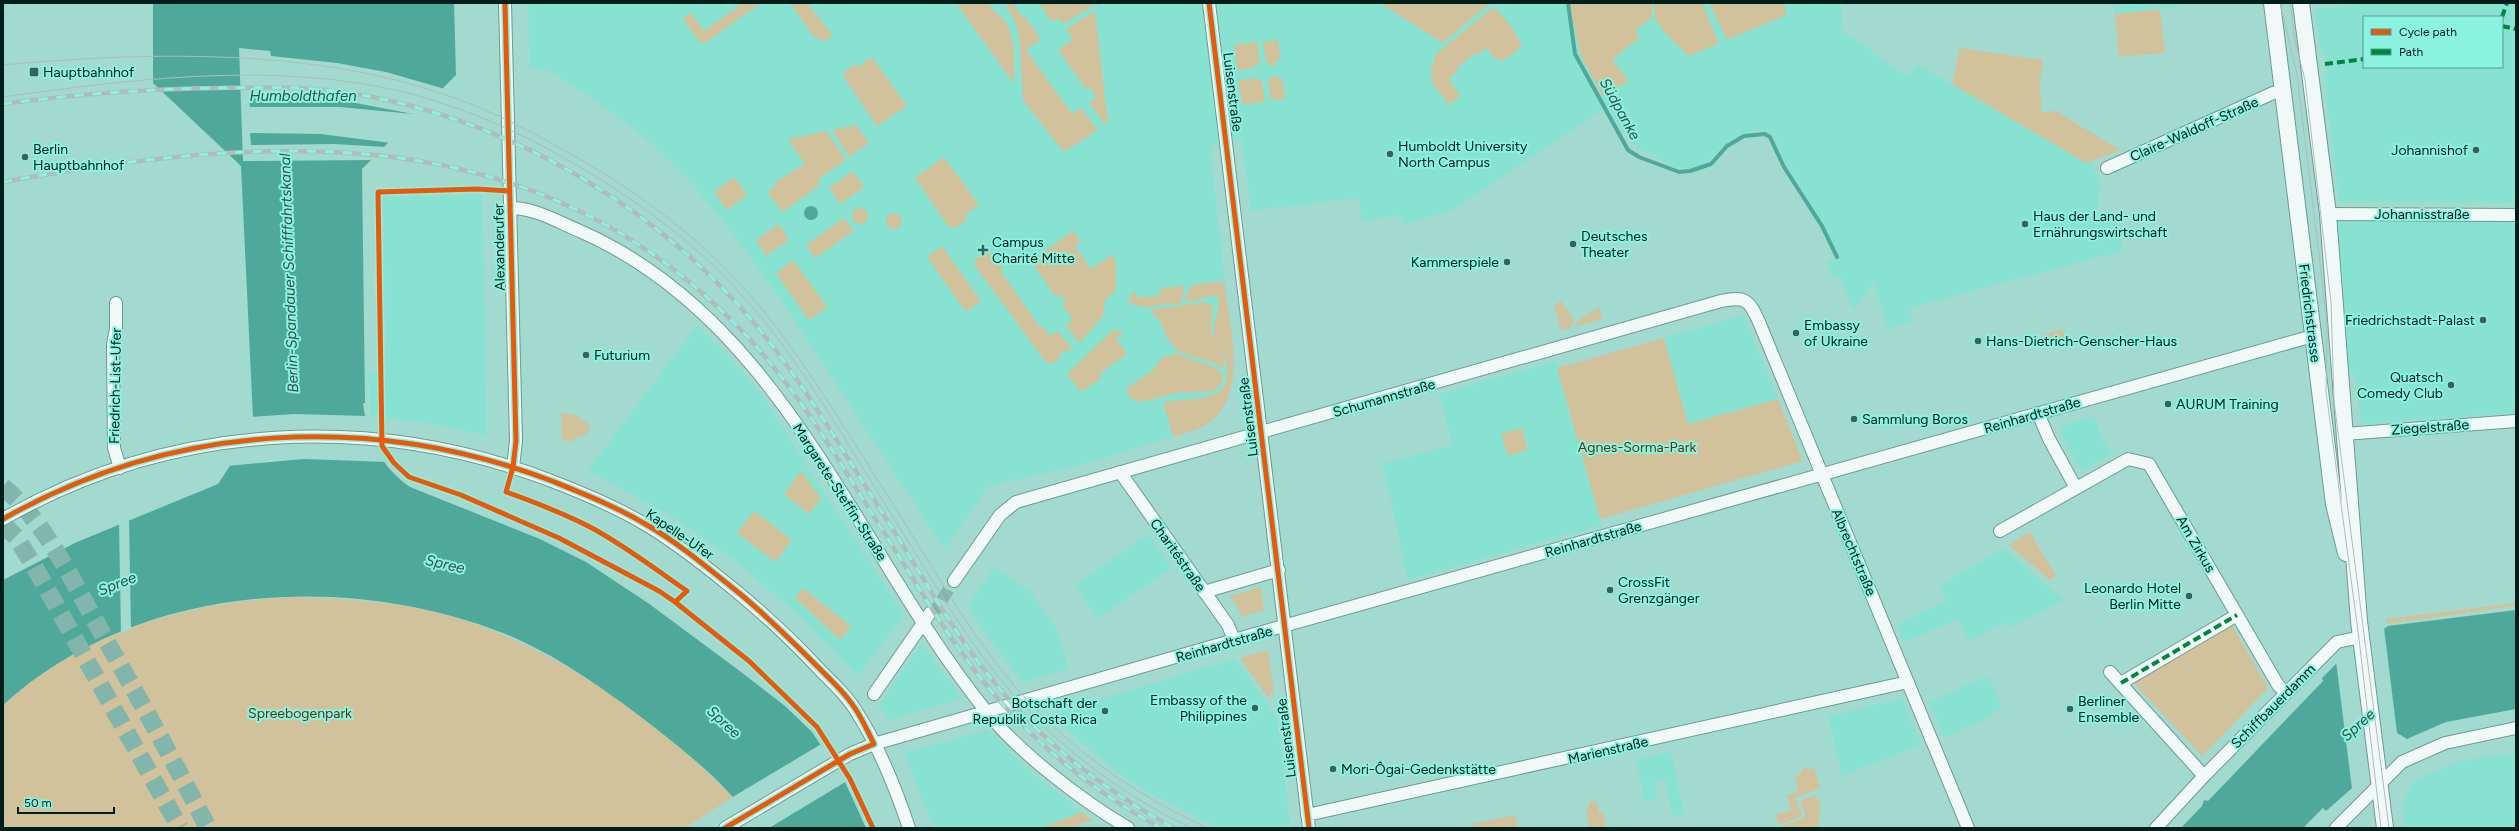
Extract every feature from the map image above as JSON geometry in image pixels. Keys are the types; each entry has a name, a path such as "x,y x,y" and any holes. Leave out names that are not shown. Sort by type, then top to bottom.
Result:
{"main road":[{"name":"Friedrichstrasse","path":"2272,3 2334,504 2348,558 2359,621"},
{"name":"Friedrichstrasse","path":"2301,3 2328,214 2359,621 2385,828"},
{"name":"Friedrichstrasse","path":"2313,336 2336,332"}],"street":[{"name":"Alexanderufer","path":"505,3 516,441 513,467"},
{"name":"Luisenstraße","path":"1210,3 1286,626 1309,828"},
{"name":"Claire-Waldoff-Straße","path":"2107,168 2273,93 2283,92"},
{"name":"Margarete-Steffin-Straße","path":"510,208 527,208 597,239 640,264 701,313 735,347 788,412 926,617 986,712 1009,735 1068,787 1128,828"},
{"name":"Johannisstraße","path":"2328,214 2516,215"},
{"name":"Albrechtstraße","path":"1721,302 1736,298 1745,300 1751,305 1968,828"},
{"name":"Schumannstraße","path":"954,581 1007,508 1016,502 1721,302"},
{"name":"Friedrich-List-Ufer","path":"116,303 116,329 113,344 114,448 120,468"},
{"name":"Reinhardtstraße","path":"726,828 850,754 874,744 1234,640 2313,336"},
{"path":"2038,413 2049,439 2076,488"},
{"name":"Ziegelstraße","path":"2344,434 2516,421"},
{"name":"Kapelle-Ufer","path":"3,519 74,485 120,468 161,456 215,445 300,436 384,439 432,446 487,458 590,496 635,518 706,566 792,640 839,689 859,714 874,744"},
{"name":"Am Zirkus","path":"2000,531 2128,458 2149,464 2278,685 2286,693"},
{"name":"Charitéstraße","path":"1120,472 1228,625 1234,640"},
{"path":"1204,592 1279,570"},
{"path":"2121,683 2237,615"},
{"path":"874,694 926,617"},
{"name":"Schiffbauerdamm","path":"2156,828 2204,776 2338,642 2361,637"},
{"path":"2110,672 2204,776"},
{"name":"Marienstraße","path":"1307,815 1908,682"},
{"path":"2336,828 2379,778 2402,762 2442,744 2516,728"},
{"path":"874,744 910,828"}],"shaded area":[{"name":"Campus Charité Mitte","path":"528,3 1841,3 1842,30 1907,77 1917,64 2086,163 2090,162 2100,182 2097,212 2120,227 2122,251 1909,308 1912,321 1888,329 1874,282 1853,310 1839,276 1833,278 1827,262 1837,257 1801,187 1785,164 1773,135 1756,129 1728,142 1711,159 1696,168 1675,168 1635,146 1606,107 1453,210 1404,224 1399,215 1362,221 1359,198 1251,211 1242,139 1227,142 1210,147 1234,368 1232,386 1223,406 1211,421 1198,429 1078,466 990,485 945,549 773,288 721,218 681,172 635,129 551,71 530,69"},
{"path":"2114,3 2179,3 2180,7 2115,14"},
{"path":"2349,3 2516,3 2516,203 2339,202 2324,75 2327,74 2324,53 2321,53 2315,9 2347,5"},
{"path":"482,195 486,435 410,420 370,416 369,373 386,373 383,197"},
{"path":"2342,220 2516,220 2516,413 2376,423 2370,425 2361,423 2355,377 2349,372 2339,295 2344,289 2336,223"},
{"path":"1744,315 1778,399 1688,425 1664,338"},
{"path":"697,325 736,364 760,393 904,615 858,676 796,612 733,559 675,518 588,470"},
{"path":"1556,361 1602,525 1408,580 1383,464 1452,445 1439,394"},
{"path":"2094,416 2102,440 2113,453 2082,471 2060,433 2064,425"},
{"path":"1148,534 1172,568 1098,618 1075,585"},
{"path":"2003,548 2064,600 2011,627 2008,621 1969,641 1958,619 1904,642 1897,625 1946,600 1940,586"},
{"path":"994,567 1030,591 1058,632 1068,669 1023,682 991,641 968,606"},
{"path":"922,643 962,699 888,720 879,705"},
{"path":"1235,659 1277,717 1291,828 1221,828 1206,822 1144,790 1117,772 1049,714"},
{"path":"1987,676 2003,707 1982,721 1944,737 1929,702"},
{"path":"1902,699 1921,745 1842,776 1828,716"},
{"path":"988,730 1031,772 1082,812 1041,828 934,828 904,753"},
{"path":"1671,751 1684,814 1673,817 1665,780 1655,780 1656,785 1654,785 1657,800 1645,802 1636,759"},
{"path":"2513,751 2516,751 2516,828 2405,828 2403,805 2410,786 2418,779 2457,762 2503,753 2504,756 2514,755"}],"green space":[{"path":"743,3 761,3 705,43 699,42 683,19 691,13 704,31"},
{"path":"790,3 807,3 833,35 825,41 814,37"},
{"path":"956,3 988,3 1006,22 1010,31 1013,45 1014,84"},
{"path":"1013,3 1022,16 1024,15 1041,39 1026,50 1072,114 1081,108 1098,130 1064,152 1023,100 1019,36 1015,21 1005,4"},
{"path":"1039,3 1094,3 1094,5 1063,24 1058,18 1052,22"},
{"path":"1380,3 1490,3 1443,43"},
{"path":"1569,3 1652,3 1652,17 1635,31 1640,37 1612,60 1629,81 1602,96 1581,56"},
{"path":"1654,3 1702,3 1719,43 1689,56 1666,34 1655,18"},
{"path":"1709,3 1784,3 1786,15 1727,40"},
{"path":"1493,7 1510,24 1522,46 1502,62 1499,58 1496,60 1487,48 1477,55 1475,53 1456,69 1458,71 1449,79 1460,96 1449,105 1432,83 1431,69 1436,54"},
{"path":"2160,9 2165,53 2119,57 2115,14"},
{"path":"1095,11 1108,123 1105,124 1089,102 1097,97 1089,87 1086,89 1058,50 1073,39 1066,29"},
{"path":"1278,40 1281,60 1275,61 1276,66 1270,66 1270,63 1266,63 1263,42"},
{"path":"1257,42 1260,63 1255,64 1255,68 1237,70 1234,45"},
{"path":"1960,48 2043,60 2040,81 2041,112 2056,111 2120,150 2086,163 1952,84"},
{"path":"872,57 907,106 877,126 843,76 845,72 855,64 858,67"},
{"path":"1277,75 1277,79 1282,78 1285,99 1271,100 1268,79"},
{"path":"1256,78 1257,80 1262,80 1265,102 1242,104 1238,80"},
{"path":"856,125 869,143 849,157 832,130"},
{"path":"826,131 846,160 817,180 820,185 783,212 767,192 776,186 774,183 805,164 788,139"},
{"path":"944,157 979,205 965,215 967,220 955,228 948,226 915,178"},
{"path":"853,171 864,187 840,204 829,188"},
{"path":"734,177 747,195 727,210 714,192"},
{"path":"860,208 867,213 868,216 863,223 860,224 853,219 852,216 857,209"},
{"path":"894,213 900,215 902,221 900,227 894,229 888,227 886,221 888,215"},
{"path":"844,218 854,231 815,258 806,245"},
{"path":"779,224 789,240 766,256 756,240"},
{"path":"1073,231 1081,241 1075,246 1091,269 1113,254 1116,264 1116,290 1105,300 1103,316 1079,343 1066,325 1073,320 1062,304 1066,301 1061,294 1056,297 1034,266 1039,263 1035,258"},
{"path":"942,246 981,301 966,312 927,257"},
{"path":"988,250 1003,270 1001,272 1040,327 1042,326 1050,336 1057,331 1073,349 1061,353 1057,362 1049,363 1045,361 975,266 975,259"},
{"path":"793,260 827,307 809,320 776,273"},
{"path":"1224,281 1234,356 1233,375 1229,394 1222,409 1210,422 1197,429 1173,437 1163,403 1206,397 1220,390 1225,384 1227,374 1226,359 1215,338 1214,331 1219,301 1218,297 1209,295 1201,299 1186,302 1186,294 1194,284"},
{"path":"1185,286 1181,303 1143,307 1128,302 1133,292 1136,291 1137,298 1161,295 1160,288"},
{"path":"1561,301 1574,321 1570,328 1561,330 1554,305"},
{"path":"1204,302 1213,306 1211,330 1224,358 1224,369 1209,361 1189,356 1176,349 1167,338 1160,321 1149,310"},
{"path":"1599,307 1602,319 1574,327 1577,321"},
{"path":"1114,329 1123,333 1116,339 1127,354 1099,374 1102,378 1081,392 1067,374"},
{"path":"2062,329 2065,337 2047,342 2043,331 2046,334"},
{"name":"Agnes-Sorma-Park","path":"1664,338 1688,424 1778,399 1803,461 1600,519 1557,368"},
{"path":"1177,352 1188,359 1207,364 1218,370 1223,375 1222,383 1212,392 1177,393 1148,401 1133,400 1129,396 1127,388 1152,371 1164,356 1171,356"},
{"path":"561,413 577,416 584,421 590,427 586,435 576,438 571,442 562,440"},
{"path":"1522,428 1528,450 1508,456 1501,434"},
{"path":"801,471 821,498 809,514 784,494"},
{"path":"754,511 792,540 775,562 737,533"},
{"path":"2030,532 2056,576 2050,580 2009,545"},
{"path":"1261,587 1264,610 1243,617 1230,596"},
{"path":"803,588 851,626 840,640 795,598"},
{"name":"Spreebogenpark","path":"302,597 378,602 408,606 467,621 510,638 551,658 590,681 628,707 665,735 700,765 733,797 685,828 3,828 3,705 35,679 70,656 106,638 181,612 221,604 261,599"},
{"path":"2516,603 2516,606 2387,624 2386,619"},
{"path":"2232,625 2268,688 2202,756 2133,682"},
{"path":"1268,650 1274,693 1268,697 1240,658"},
{"path":"1807,767 1808,770 1814,768 1820,788 1795,798 1802,816 1779,825 1775,815 1791,810 1787,795 1798,792 1795,777 1801,774 1803,768"},
{"path":"1815,795 1820,804 1819,828 1778,828 1806,817 1800,801"},
{"path":"1591,801 1595,801 1599,806 1598,811 1604,814 1605,826 1603,828 1588,828 1587,809"},
{"path":"1082,812 1092,820 1071,828 1041,828"},
{"path":"1515,815 1518,828 1473,828 1472,824"}],"water":[{"path":"153,3 454,3 456,75 362,169 365,403 363,403 368,428 377,451 391,470 410,487 540,539 586,562 648,603 785,706 812,732 845,782 866,828 753,828 738,803 701,766 645,720 559,661 522,641 503,633 440,613 375,601 308,596 242,600 176,613 114,634 56,665 3,705 3,580 77,542 218,484 241,449 253,418 241,166 153,83"},
{"path":"808,206 814,206 818,210 818,216 814,220 808,220 804,216 804,210"},
{"name":"Spree","path":"2516,610 2516,709 2446,722 2409,738 2326,811 2323,808 2305,826 2306,828 2181,828 2202,806 2204,800 2208,801 2323,681 2322,678 2336,664 2388,626"}],"pier":[{"path":"239,48 270,51 271,56 337,63 386,72 445,89 391,143 321,134 250,133 251,145 334,144 387,147 373,160 243,161","holes":["249,96 293,96 340,100 413,114 340,107 250,107"]},
{"path":"294,414 367,416 373,441 388,462 304,459 227,466 239,448 251,417"},
{"path":"129,519 131,629 121,634 119,523"},
{"path":"2384,628 2397,733 2409,740 2352,789 2336,661"},
{"path":"823,743 847,781 769,828 751,828 731,798"}],"waterway":[{"name":"Südpanke","path":"1568,3 1575,54 1628,150 1639,157 1679,172 1690,171 1711,164 1727,146 1744,136 1765,134 1770,137 1784,167 1822,226 1837,257"}],"tunnel":[{"path":"3,487 32,517 45,534 68,571 154,726 208,828"},
{"path":"3,524 16,537 34,566 180,828"},
{"path":"930,613 937,608 954,581"}],"tram line":[{"path":"2280,3 2297,75 2327,324 2326,391 2359,639 2381,828"},
{"path":"2290,3 2295,41 2305,80 2331,302 2334,401 2389,828"},
{"path":"3,65 166,56 222,57 333,67 386,78 456,98 494,114 530,132 605,174 648,203 689,235 727,270 766,314 786,340 823,394 964,618 995,662 1033,706 1078,748 1127,784 1180,815 1208,828"},
{"path":"3,97 144,80 192,77 239,75 287,76 334,80 409,93 463,110 515,132 590,173 649,212 687,242 722,274 761,317 803,373 972,643 1021,703 1042,725 1088,764 1138,799 1191,828"}],"railway":[{"path":"3,104 84,95 192,89 255,87 343,92 417,108 472,125 525,148 577,175 626,207 673,242 715,281 754,323 788,367 820,414 957,633 986,672 1027,719 1049,740 1096,779 1147,813 1174,828"},
{"path":"3,182 104,166 204,154 302,151 398,158 490,177 579,211 664,262 744,333 763,354 814,422 945,629 992,692 1029,732 1070,768 1114,800 1161,828"}],"marked path":[{"path":"2502,16 2507,3"},
{"path":"2503,26 2516,29"},
{"path":"2325,64 2363,59"},
{"path":"2121,683 2237,615"}],"cycle path":[{"path":"505,3 516,441 513,467 506,492 580,522 627,549 687,591 675,602"},
{"path":"1209,3 1309,828"},
{"path":"509,191 477,189 378,192 382,446 394,463 409,477 461,495 559,538 659,591 675,602 749,661 817,727 850,779 873,828"},
{"path":"3,519 68,487 135,463 203,447 273,438 343,437 414,444 483,459 552,481 588,496 636,518 671,540 694,557 770,620 845,695 858,713 874,744 850,754 725,828"}],"place":[{"name":"Hauptbahnhof","path":"34,72"},
{"name":"Johannishof","path":"2476,150"},
{"name":"Humboldt University North Campus","path":"1390,154"},
{"name":"Berlin Hauptbahnhof","path":"25,157"},
{"name":"Haus der Land- und Ernährungswirtschaft","path":"2025,224"},
{"name":"Deutsches Theater","path":"1573,244"},
{"name":"Campus Charité Mitte","path":"983,250"},
{"name":"Kammerspiele","path":"1507,262"},
{"name":"Friedrichstadt-Palast","path":"2483,320"},
{"name":"Embassy of Ukraine","path":"1796,333"},
{"name":"Hans-Dietrich-Genscher-Haus","path":"1978,341"},
{"name":"Futurium","path":"586,355"},
{"name":"Quatsch Comedy Club","path":"2451,385"},
{"name":"AURUM Training","path":"2168,404"},
{"name":"Sammlung Boros","path":"1854,419"},
{"name":"CrossFit Grenzgänger","path":"1610,590"},
{"name":"Leonardo Hotel Berlin Mitte","path":"2189,596"},
{"name":"Embassy of the Philippines","path":"1255,708"},
{"name":"Berliner Ensemble","path":"2070,709"},
{"name":"Botschaft der Republik Costa Rica","path":"1105,711"},
{"name":"Mori-Ôgai-Gedenkstätte","path":"1333,769"}],"water label":[{"name":"Humboldthafen","path":"303,96"},
{"name":"Berlin-Spandauer Schifffahrtskanal","path":"289,273"}]}
